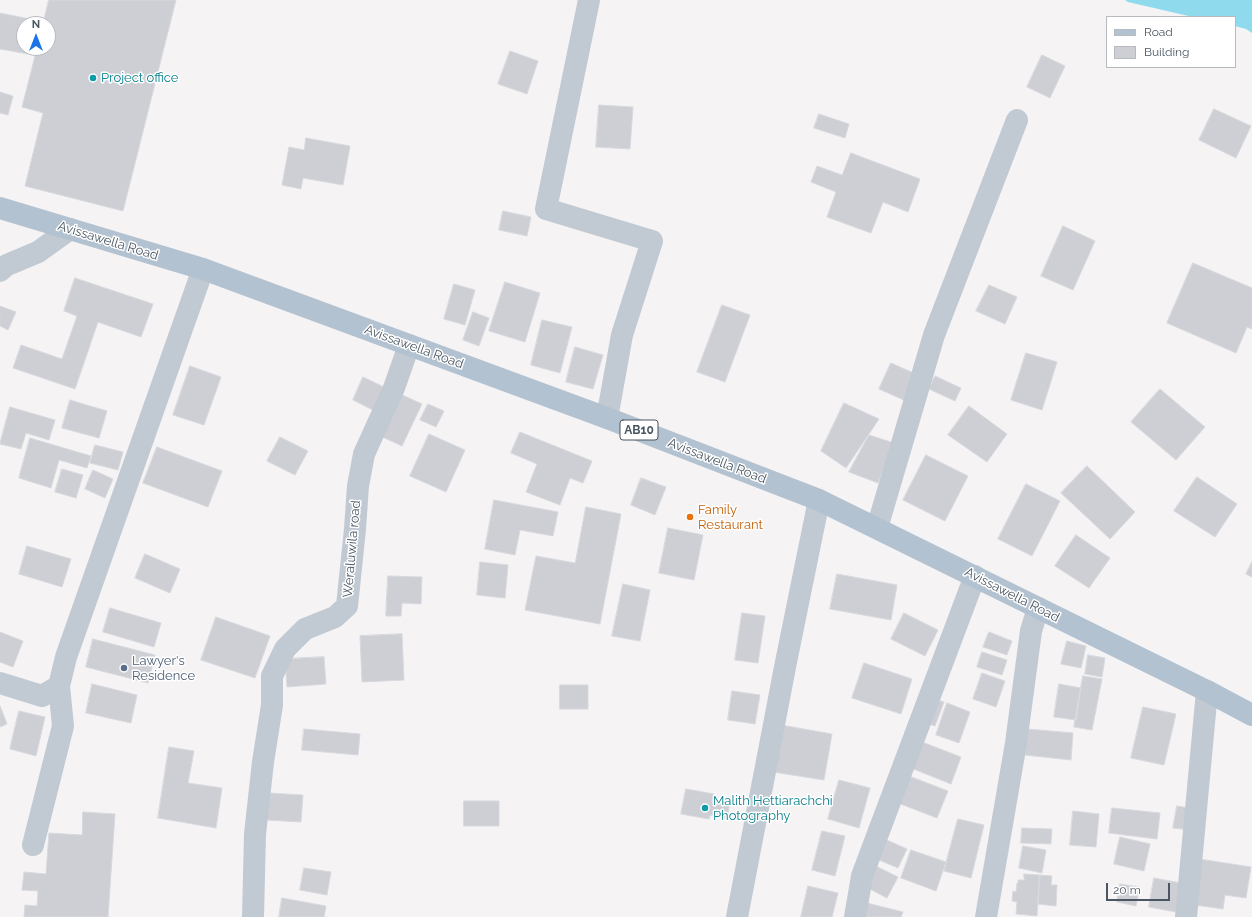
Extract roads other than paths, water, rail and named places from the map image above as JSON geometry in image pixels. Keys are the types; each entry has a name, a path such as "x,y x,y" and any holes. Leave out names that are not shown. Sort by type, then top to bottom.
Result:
{"main road":[{"name":"Avissawella Road","path":"0,208 203,269 607,418 820,500 1252,715"}],"street":[{"path":"589,0 546,209 652,240 622,335 607,418"},
{"path":"877,528 934,335 1016,120"},
{"path":"0,271 7,265 38,252 70,229"},
{"path":"33,845 64,726 59,686 66,657 203,269"},
{"name":"Weraluwila road","path":"254,917 255,834 263,762 272,705 272,676 285,649 305,629 335,617 347,606 358,486 364,454 394,388 409,345"},
{"path":"737,917 786,662 820,500"},
{"path":"855,917 862,876 975,576"},
{"path":"986,917 1016,743 1032,631 1038,608"},
{"path":"0,683 42,696 59,686"},
{"path":"1186,917 1206,691"}],"water":[{"path":"1125,0 1252,0 1252,33 1246,29 1236,26 1236,16 1189,16 1128,2"}],"place":[{"name":"Project office","path":"93,78"},
{"name":"Family Restaurant","path":"690,517"},
{"name":"Lawyer's Residence","path":"124,668"},
{"name":"Malith Hettiarachchi Photography","path":"705,808"}]}
